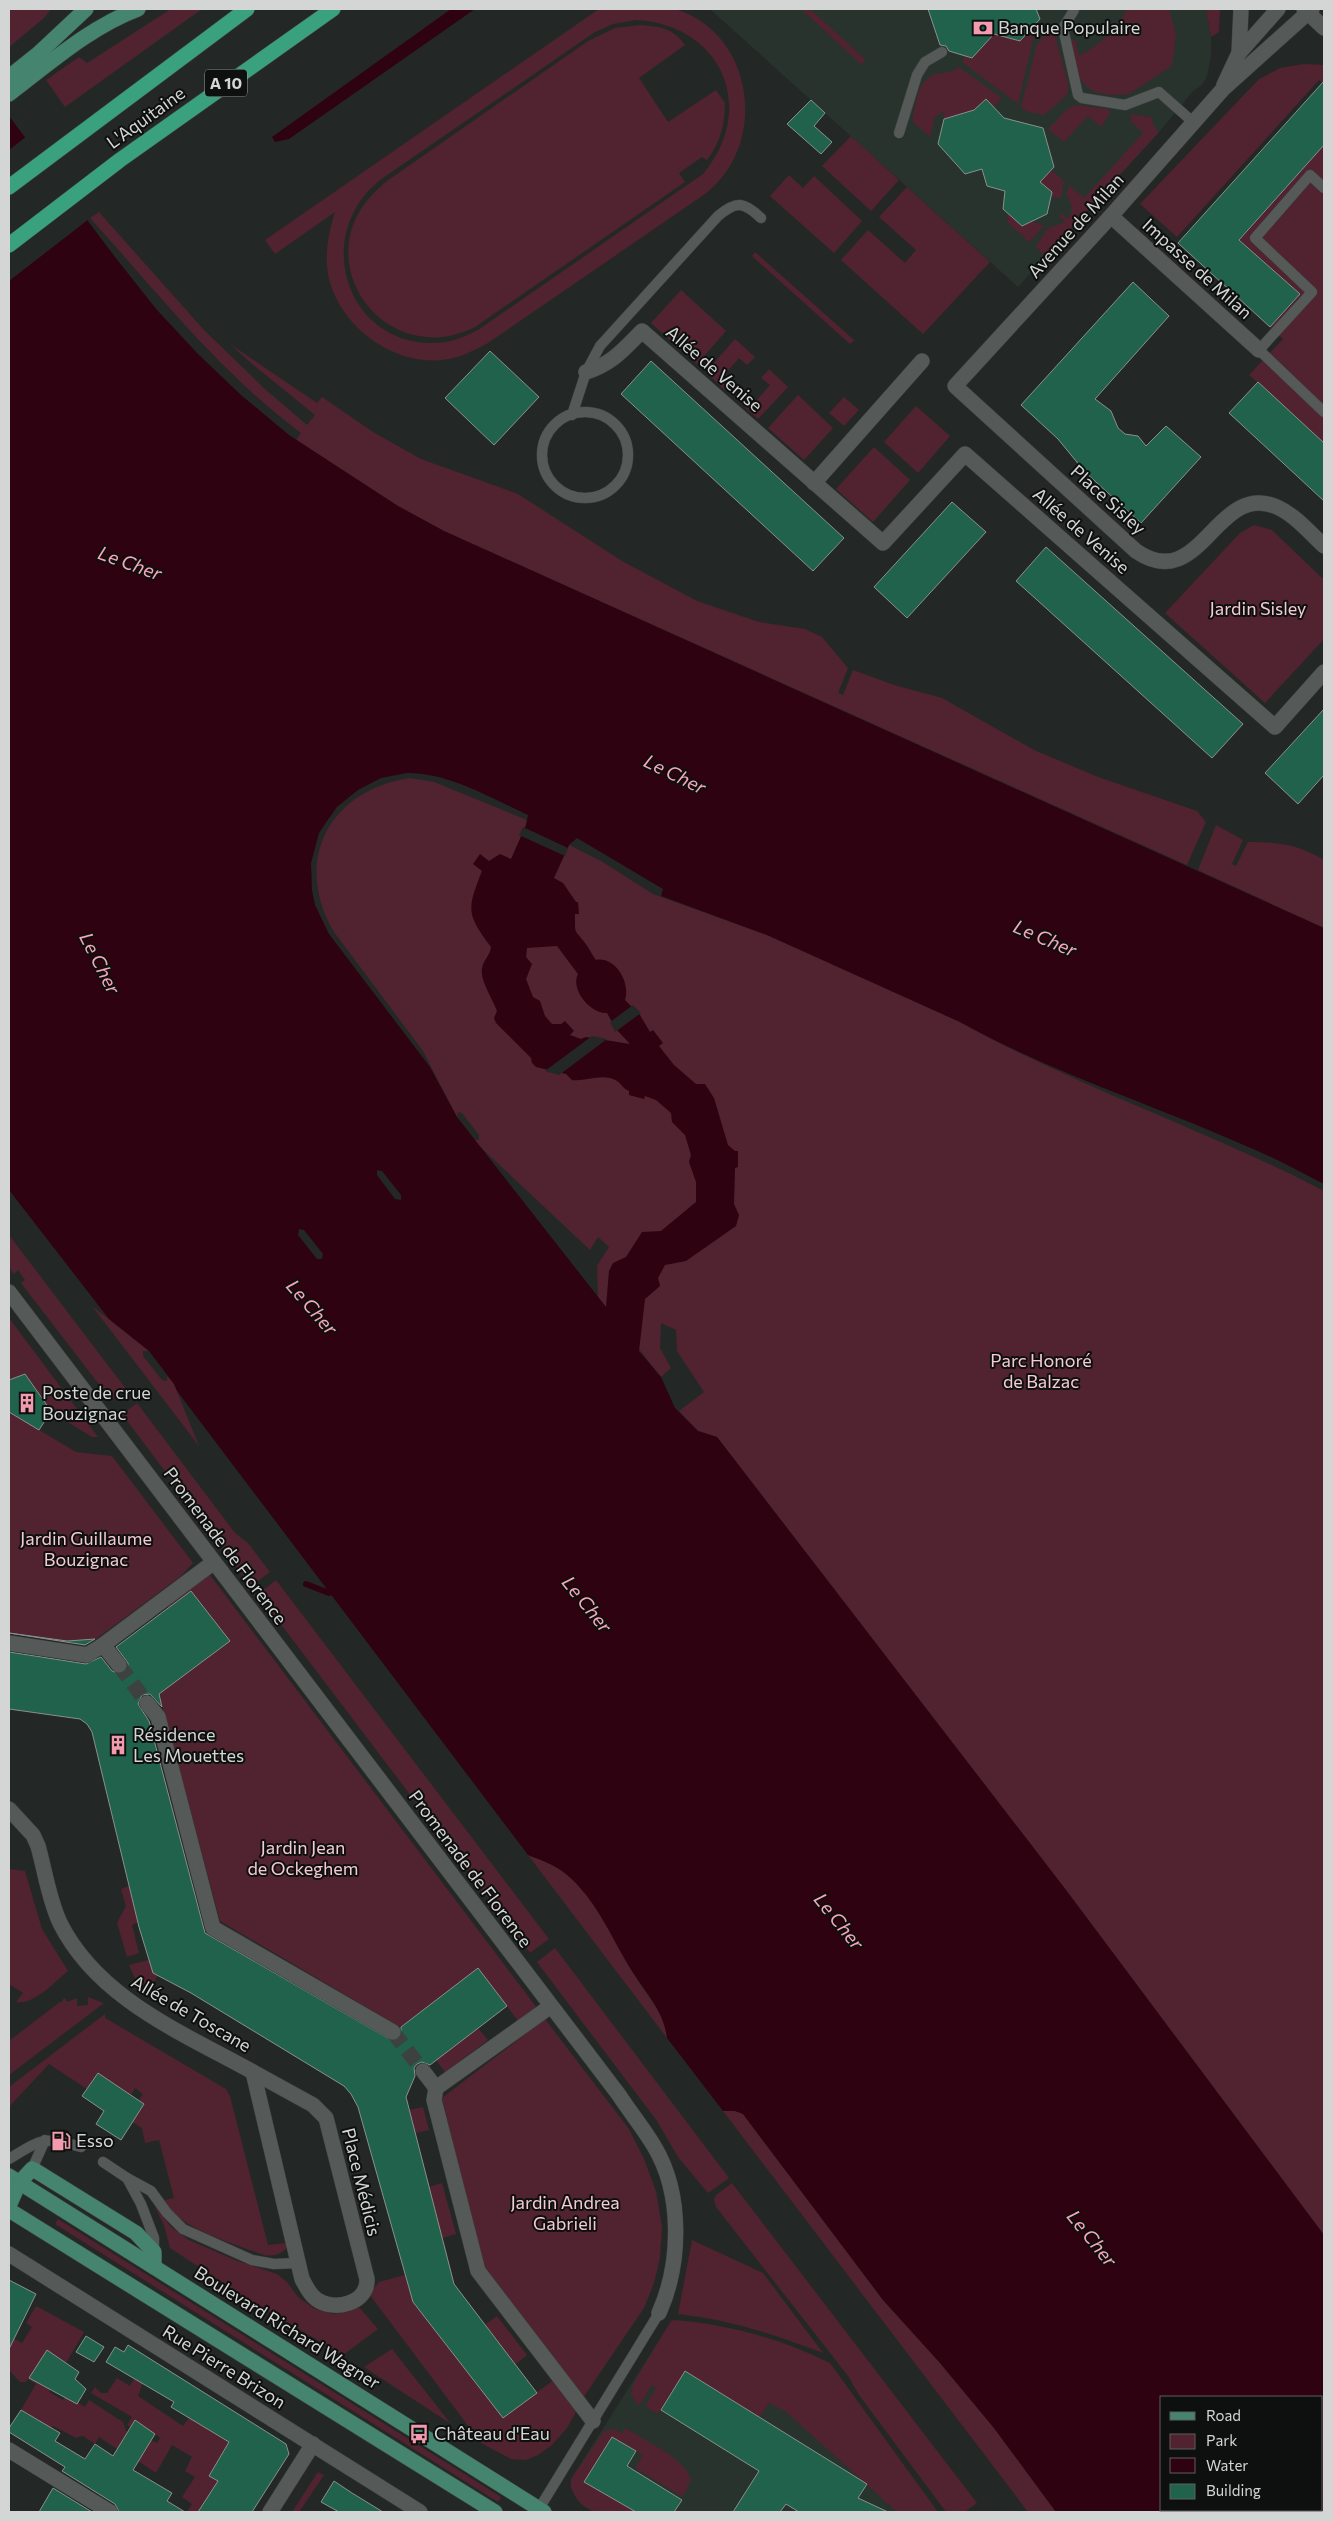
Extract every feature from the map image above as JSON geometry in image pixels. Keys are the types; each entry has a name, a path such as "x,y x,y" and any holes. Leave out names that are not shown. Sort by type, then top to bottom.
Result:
{"highway":[{"name":"L'Aquitaine","path":"9,187 93,122 247,9"},
{"name":"L'Aquitaine","path":"9,245 120,160 333,9"}],"main road":[{"path":"9,77 44,59 122,13 138,9"},
{"path":"9,94 44,59 81,11"},
{"path":"9,2206 14,2179 32,2169 136,2233 154,2259"},
{"name":"Boulevard Richard Wagner","path":"14,2179 154,2259 540,2511"},
{"path":"9,2210 495,2512"}],"street":[{"path":"1238,53 1242,30 1241,9"},
{"name":"Avenue de Milan","path":"1223,89 1238,53 1278,9"},
{"path":"1308,10 1324,28"},
{"name":"Avenue de Milan","path":"955,386 1111,216 1223,89 1308,10"},
{"name":"Impasse de Milan","path":"1111,216 1259,350"},
{"name":"Allée de Venise","path":"586,372 602,367 612,360 642,331 883,543 965,454 1275,727 1324,672"},
{"path":"814,484 922,361"},
{"name":"Place Sisley","path":"955,386 1136,551 1151,559 1166,562 1187,556 1230,514 1249,504 1268,504 1285,511 1324,546"},
{"name":"Promenade de Florence","path":"9,1292 619,2095 655,2147 670,2192 676,2250 669,2288 658,2313"},
{"path":"9,1643 87,1654 103,1645 214,1562"},
{"path":"103,1645 119,1666"},
{"path":"147,1703 158,1717 213,1928 393,2032"},
{"name":"Allée de Toscane","path":"9,1809 32,1835 38,1846 60,1922 79,1954 96,1973 140,2008 253,2072"},
{"path":"551,2006 436,2088 434,2100 478,2271 593,2421"},
{"path":"423,2070 436,2088"},
{"name":"Place Médicis","path":"253,2072 313,2105 326,2118 367,2284 357,2298 350,2303 342,2306 325,2304 308,2290 298,2263 253,2072"},
{"name":"Rue Pierre Brizon","path":"9,2254 420,2512"},
{"path":"270,2512 313,2444"},
{"path":"9,2450 110,2512"}],"lane":[{"path":"1074,10 1063,28 1078,95 1082,98 1125,105 1159,92 1193,122"},
{"path":"899,133 916,75 925,62 942,52"},
{"path":"1324,188 1310,175 1255,238 1312,292 1259,350 1324,412"},
{"path":"572,414 584,412 597,414 608,419 618,428 628,450 627,463 623,475 616,485 594,497 581,498 561,491 545,471 542,454 546,437 557,423 572,414 586,372 600,346 727,209 744,205 761,218"},
{"path":"9,2159 45,2140 51,2139 80,2148"},
{"path":"32,2169 45,2140"},
{"path":"103,2162 127,2178 152,2191 167,2213 183,2229 252,2260 274,2264 298,2263"},
{"path":"127,2178 141,2204 154,2238 154,2259"},
{"name":"Promenade de Florence","path":"540,2511 658,2313"}],"shaded area":[{"name":"Banque Populaire","path":"710,9 1206,9 1211,37 1211,56 1207,76 1202,85 1193,91 1159,132 1018,287"},
{"path":"670,2323 918,2512 626,2512 571,2479"}],"green space":[{"path":"9,9 51,9 44,18 9,47"},
{"path":"171,9 202,9 65,107 46,80 79,57 87,63"},
{"path":"599,9 675,9 702,22 722,41 737,65 744,92 745,120 739,148 725,173 705,194 488,343 461,356 437,360 416,359 396,353 378,344 361,331 347,315 336,298 329,279 327,262 330,229 335,212 275,254 265,240","holes":["636,20 666,25 690,37 709,54 722,74 729,98 728,123 719,149 703,174 473,333 440,343 404,339 379,326 360,307 348,283 344,257 347,229 359,203 380,180 595,32 613,24"]},
{"path":"801,9 810,9 865,59 862,65"},
{"path":"1127,9 1169,9 1176,34 1173,60 1170,67 1129,94 1111,95 1095,92 1086,86 1079,77 1071,40 1075,40 1079,56 1107,36 1118,24"},
{"path":"1206,9 1220,9 1219,32 1211,37"},
{"path":"1037,22 1018,104 963,63 964,55 973,57 994,34 1020,41"},
{"path":"641,25 666,29 676,35 685,45 639,78 668,122 716,90 725,103 721,133 707,160 702,157 679,173 685,182 475,327 464,332 440,337 427,337 406,333 388,324 372,311 360,295 352,277 348,257 350,236 357,216 374,193 387,181 588,41 615,28"},
{"path":"1049,30 1055,36 1068,83 1068,92 1065,97 1044,115 1026,111 1021,107 1037,44"},
{"path":"1304,64 1324,65 1324,84 1319,80 1177,237 1140,204 1259,79 1280,68"},
{"path":"959,67 1002,98 993,107 985,100 970,113 944,119 943,111 934,119 930,137 912,121 918,93 921,86 930,77"},
{"path":"1077,105 1108,109 1110,113 1101,127 1088,116 1064,142 1048,129 1067,109"},
{"path":"1131,114 1151,117 1155,128 1159,132 1049,252 1042,254 1036,246 1048,228 1065,222 1059,216 1061,213 1068,219 1070,216 1072,206 1066,194 1069,185 1084,198 1143,133 1131,121"},
{"path":"851,136 899,180 871,211 822,166"},
{"path":"1323,145 1324,443 1249,375 1283,339 1270,327 1299,296 1240,240"},
{"path":"1051,170 1064,181 1061,198 1051,197 1052,192 1040,182"},
{"path":"789,175 803,188 814,176 862,221 834,253 770,196"},
{"path":"907,187 990,262 923,334 841,260 868,230 905,263 916,250 879,217"},
{"path":"99,212 204,330 266,390 307,425 315,415 230,344 317,403 322,397 373,432 421,459 518,494 622,561 697,601 759,622 805,629 822,637 848,668 838,693 843,695 853,670 894,685 942,698 1034,750 1098,777 1197,811 1206,822 1187,865 444,531 398,506 296,440 301,433 271,409 216,358 90,218"},
{"path":"1008,213 1022,226 1032,221 1044,226 1029,242 1007,222"},
{"path":"755,252 854,340 850,344 752,256"},
{"path":"681,290 726,331 697,364 651,323"},
{"path":"735,339 755,357 747,365 739,358 725,374 733,381 725,390 706,372"},
{"path":"769,369 788,387 758,419 739,402 747,393 756,401 770,385 761,378"},
{"path":"798,395 833,428 804,460 768,428"},
{"path":"844,397 859,410 844,426 829,413"},
{"path":"916,406 950,436 918,473 884,442"},
{"path":"874,447 910,480 873,522 836,489"},
{"name":"Jardin Sisley","path":"1254,525 1272,530 1324,580 1324,639 1265,703 1165,613 1240,533"},
{"name":"Parc Honoré de Balzac","path":"410,778 434,782 527,820 525,828 568,848 569,845 601,861 653,894 767,935 960,1022 1095,1088 1233,1148 1324,1191 1324,2235 1066,1890 717,1437 698,1431 679,1411 704,1392 677,1351 676,1330 661,1323 660,1348 671,1368 661,1377 598,1297 597,1266 609,1247 598,1237 590,1250 473,1140 479,1140 479,1135 462,1113 458,1112 457,1117 423,1051 334,932 322,905 317,880 318,855 326,833 339,813 358,797 382,785"},
{"path":"1216,825 1243,840 1232,864 1236,866 1248,842 1288,845 1305,850 1324,860 1324,928 1198,870"},
{"path":"9,1235 126,1389 111,1400 21,1283 25,1280 18,1270 14,1274 9,1267"},
{"path":"92,1306 149,1351 143,1351 143,1356 162,1380 167,1381 167,1376 174,1384 199,1446"},
{"path":"9,1318 98,1437 92,1437 50,1411 9,1377"},
{"path":"137,1403 235,1533 248,1543 270,1572 251,1586 122,1414"},
{"name":"Jardin Guillaume Bouzignac","path":"9,1412 76,1452 112,1456 193,1563 181,1576 96,1639 67,1641 9,1633"},
{"name":"Jardin Jean de Ockeghem","path":"207,1571 537,2008 519,2022 478,1969 400,2027 220,1921 159,1694 230,1641 201,1603 179,1620 167,1606"},
{"path":"276,1580 549,1939 530,1953 258,1594"},
{"path":"528,1855 548,1863 566,1874 597,1909 659,2013 666,2029 667,2038"},
{"path":"9,1869 25,1871 42,1929 68,1971 44,1992 23,2002 16,2002 23,1993 9,1984"},
{"path":"129,1886 138,1922 132,1925 139,1953 127,1957 117,1923 126,1906 121,1889"},
{"path":"555,1948 729,2178 708,2193 678,2157 657,2121 537,1962"},
{"path":"149,1960 158,1975 148,1992 137,1983 129,1965"},
{"path":"88,1997 104,2003 9,2075 9,2041 60,2002 63,2002 62,2000 65,1998 67,2002 77,1998 77,2006 88,2005"},
{"path":"105,2014 105,2018 226,2089 230,2096 268,2245 286,2243 286,2249 274,2255 261,2254 192,2226 171,2210 165,2200 174,2198 159,2140 145,2143 142,2128 132,2122 144,2104 139,2100 143,2094 135,2088 131,2095 98,2073 87,2089 49,2064 9,2107 9,2087"},
{"name":"Jardin Andrea Gabrieli","path":"545,2019 629,2129 644,2159 656,2191 662,2227 660,2258 654,2283 644,2308 583,2398 484,2269 442,2098"},
{"path":"478,2028 488,2040 445,2072 436,2060"},
{"path":"423,2107 429,2130 415,2133 409,2110"},
{"path":"723,2111 735,2111 743,2114 883,2300 940,2363 994,2428 1056,2512 1028,2512"},
{"path":"442,2183 456,2234 442,2238 429,2187"},
{"path":"732,2183 977,2503 965,2512 946,2512 859,2395 848,2376 716,2207 714,2199 716,2195"},
{"path":"154,2205 171,2227 189,2240 235,2260 277,2274 287,2282 299,2298 315,2309 334,2314 350,2311 358,2306 378,2329 343,2355 246,2298 170,2248 164,2225"},
{"path":"58,2219 501,2497 498,2502 55,2224"},
{"path":"692,2240 763,2273 823,2353 752,2329 716,2320 678,2314"},
{"path":"405,2275 413,2302 503,2417 555,2379 577,2410 567,2428 552,2445 538,2455 526,2460 511,2459 481,2443 369,2294 379,2282"},
{"path":"36,2306 84,2332 49,2392 63,2400 71,2388 71,2398 85,2407 89,2400 123,2422 127,2433 117,2449 99,2437 95,2444 83,2436 76,2438 53,2426 52,2428 21,2410 36,2384 28,2379 26,2382 20,2382 9,2370 9,2336 22,2343 32,2327 26,2323"},
{"path":"497,2316 527,2355 515,2365 485,2325"},
{"path":"671,2321 714,2325 754,2334 812,2354 830,2363 938,2512 897,2512 785,2411 769,2403 760,2417 685,2371 658,2414 645,2406 656,2388 652,2385 639,2406 631,2395 633,2384"},
{"path":"392,2349 451,2424 364,2367"},
{"path":"117,2378 130,2386 134,2379 143,2382 138,2396 183,2426 189,2418 230,2440 209,2475 227,2487 205,2502 199,2512 187,2512 192,2504 182,2497 195,2477 185,2471 192,2457 172,2445 156,2473 138,2461 151,2440 157,2443 160,2438 154,2433 150,2439 127,2425 132,2417 91,2393 95,2387 101,2393 107,2393"},
{"path":"625,2428 652,2443 681,2464 687,2471 690,2481 683,2497 635,2468 643,2455 612,2437 585,2482 636,2512 609,2513 593,2511 579,2502 571,2488 571,2479 604,2431 615,2429 622,2433"},
{"path":"318,2472 324,2475 299,2512 292,2512"}],"water":[{"path":"451,9 475,9 289,139 275,142 272,137"},
{"name":"Le Cher","path":"9,116 157,310 198,354 241,395 289,435 398,506 444,531 1324,928 1324,1184 1271,1157 1216,1133 1032,1058 960,1022 767,935 661,896 663,889 577,838 569,845 554,878 563,883 576,902 578,902 579,914 575,914 575,929 577,933 596,960 609,962 620,972 626,986 625,1000 640,1015 650,1032 653,1030 663,1043 659,1046 674,1065 696,1084 705,1084 714,1098 728,1145 735,1151 738,1151 738,1167 735,1168 734,1204 739,1215 736,1226 686,1261 665,1265 658,1278 660,1286 645,1299 639,1351 661,1377 675,1408 698,1431 717,1437 1066,1890 1324,2235 1324,2512 1056,2512 994,2428 940,2363 883,2300 743,2114 735,2111 723,2111 667,2038 662,2018 653,2001 630,1968 602,1918 586,1895 562,1871 528,1855 177,1391 174,1384 149,1351 109,1319 9,1190","holes":["407,773 439,777 454,782 528,815 526,825 511,859 500,854 489,861 480,854 473,864 482,871 474,894 472,911 477,927 491,947 483,966 482,974 497,1011 494,1018 496,1023 531,1058 532,1063 536,1067 566,1074 572,1080 600,1077 612,1078 629,1091 629,1095 644,1099 645,1096 656,1100 671,1113 672,1122 685,1135 691,1155 689,1162 696,1182 696,1202 661,1231 642,1232 626,1257 613,1263 609,1271 606,1307 457,1117 430,1067 329,934 315,905 312,890 311,863 319,833 337,807 358,790 381,778","557,946 578,974 576,980 579,994 595,1010 607,1013 616,1029 630,1044 586,1037 581,1039 570,1035 574,1031 565,1021 561,1024 552,1024 545,1016 540,1001 533,997 526,979 532,964 526,957 527,948","377,1170 382,1171 401,1195 401,1200 395,1199 377,1175","299,1229 304,1230 323,1254 322,1259 317,1259 298,1235"]}],"pier":[{"path":"27,136 89,219 9,281 9,150"},
{"path":"523,827 568,848 565,856 519,835"},
{"path":"633,1005 641,1013 615,1032 610,1022"},
{"path":"592,1036 607,1039 559,1075 545,1071"}],"building":[{"name":"Banque Populaire","path":"928,9 1036,9 1040,19 1020,41 994,34 972,58 949,51 946,46 940,45"},
{"path":"1324,81 1324,145 1239,240 1300,294 1270,327 1178,243"},
{"path":"986,99 1004,118 1043,128 1054,167 1040,182 1052,192 1047,214 1022,226 1003,209 1005,191 987,186 982,169 965,174 938,144 944,119 974,110"},
{"path":"811,100 825,113 814,126 832,142 821,154 787,124"},
{"path":"1133,282 1169,316 1095,399 1111,411 1118,428 1125,434 1138,436 1146,446 1166,426 1201,457 1141,523 1085,472 1058,439 1021,405"},
{"path":"490,351 539,397 494,445 445,398"},
{"path":"651,361 844,538 813,571 621,394"},
{"path":"1258,382 1324,443 1324,501 1229,413"},
{"path":"952,502 986,532 907,618 874,587"},
{"path":"1046,547 1243,724 1212,758 1016,581"},
{"path":"1324,709 1324,775 1298,804 1265,773"},
{"name":"Poste de crue Bouzignac","path":"25,1374 51,1411 39,1430 9,1412 9,1380"},
{"path":"191,1591 230,1641 159,1694 162,1707 150,1694 142,1695 138,1704 149,1721 205,1933 393,2041 401,2036 401,2027 478,1968 507,2006 430,2065 422,2062 417,2064 414,2068 415,2076 406,2097 454,2284 537,2393 503,2418 413,2302 358,2107 351,2094 344,2086 191,1993 153,1973 139,1927 92,1732 87,1724 80,1719 9,1709 9,1652 86,1664 101,1657 112,1671 121,1674 128,1669 128,1663 116,1647"},
{"path":"9,1633 67,1641 95,1639 85,1645"},
{"path":"98,2073 144,2104 121,2140 96,2124 104,2111 82,2096"},
{"path":"9,2280 36,2294 9,2349"},
{"path":"86,2336 104,2347 94,2362 76,2352"},
{"path":"128,2345 286,2444 289,2454 252,2512 198,2512 218,2481 209,2476 229,2442 171,2407 174,2402 106,2362 115,2347 124,2352"},
{"path":"47,2350 79,2372 75,2379 86,2389 77,2404 29,2378"},
{"path":"685,2371 867,2484 858,2498 888,2512 799,2512 786,2504 780,2512 733,2512 759,2471 661,2410"},
{"path":"21,2410 60,2433 55,2441 85,2459 95,2444 113,2456 135,2420 155,2434 133,2470 172,2493 167,2501 185,2512 119,2512 115,2504 62,2471 65,2467 9,2432 9,2428"},
{"path":"612,2437 636,2451 627,2466 682,2500 674,2512 636,2512 584,2482"},
{"path":"334,2481 383,2512 339,2512 321,2502"},
{"path":"53,2488 92,2512 39,2512"}],"waterway":[{"path":"306,1584 329,1593"}],"tunnel":[{"path":"119,1665 147,1703"},
{"path":"393,2032 423,2071"}],"place":[{"name":"Banque Populaire","path":"983,28"},
{"name":"Poste de crue Bouzignac","path":"27,1403"},
{"name":"Résidence Les Mouettes","path":"118,1745"},
{"name":"Esso","path":"61,2141"},
{"name":"Château d'Eau","path":"419,2434"}]}
